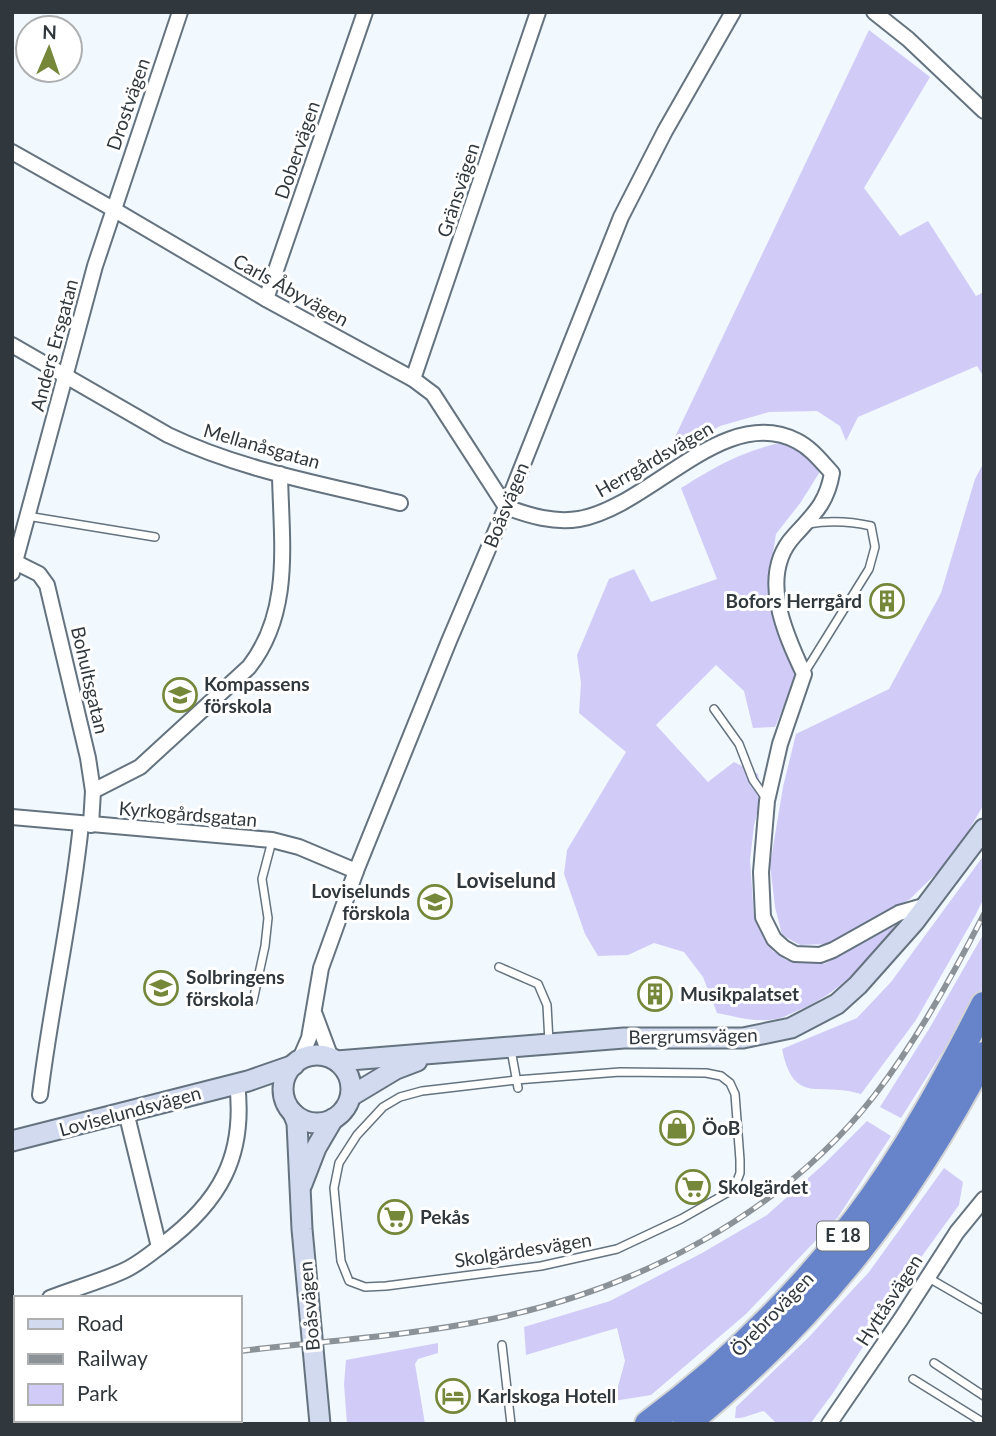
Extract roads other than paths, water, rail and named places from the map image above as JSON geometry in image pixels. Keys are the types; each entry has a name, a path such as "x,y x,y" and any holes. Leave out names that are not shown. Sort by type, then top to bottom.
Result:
{"highway":[{"name":"Örebrovägen","path":"648,1424 694,1388 754,1334 810,1276 856,1220 926,1114 984,1005"},
{"name":"Örebrovägen","path":"686,1424 783,1339 864,1246 920,1168 984,1055"}],"street":[{"name":"Drostvägen","path":"114,209 180,12"},
{"name":"Dobervägen","path":"267,299 365,12"},
{"name":"Gränsvägen","path":"413,379 538,12"},
{"name":"Boåsvägen","path":"296,1063 309,1038 321,968 356,871 506,507 621,217 665,131 733,12"},
{"path":"874,12 918,47 984,111"},
{"name":"Carls Åbyvägen","path":"12,152 267,299 413,379 433,394 506,507"},
{"name":"Anders Ersgatan","path":"14,567 95,266 114,209"},
{"name":"Mellanåsgatan","path":"12,345 168,436 193,447 224,459 279,474 400,503"},
{"name":"Herrgårdsvägen","path":"506,507 548,520 591,516 638,495 713,446 730,438 763,432 781,434 798,441 814,452 832,473 830,490 821,508 793,538 783,554 778,571 777,591 783,626 804,674"},
{"path":"93,791 140,767 249,667 263,649 278,611 279,474"},
{"name":"Bohultsgatan","path":"14,567 39,574 47,585 74,693 93,791 54,996 40,1095"},
{"path":"804,674 780,744 767,801 761,872 763,917 774,939 783,948 796,954 820,955 899,913 927,905"},
{"name":"Kyrkogårdsgatan","path":"12,817 272,840 299,847 356,871"},
{"name":"Bergrumsvägen","path":"334,1060 624,1038 743,1038 791,1028 837,1004 858,985 927,905 984,829"},
{"name":"Boåsvägen","path":"315,1013 324,1045 334,1060"},
{"name":"Bergrumsvägen","path":"351,1096 396,1069 440,1053"},
{"path":"55,1296 123,1271 185,1228 203,1211 232,1160 238,1137 242,1082 289,1107 304,1120 314,1123 333,1119 345,1108 351,1096 349,1077 334,1060 316,1055 296,1063 284,1082 289,1107"},
{"name":"Loviselundsvägen","path":"12,1141 242,1082 296,1063"},
{"name":"Boåsvägen","path":"289,1107 297,1123 320,1424"},
{"path":"126,1112 159,1247"},
{"name":"Boåsvägen","path":"300,1188 316,1147 333,1119"},
{"name":"Hyttåsvägen","path":"829,1424 957,1232 984,1199"}],"lane":[{"path":"27,516 155,537"},
{"path":"804,674 869,569 875,547 871,526 849,521 808,524"},
{"path":"714,709 739,744 753,779 767,801"},
{"path":"253,1001 265,946 268,918 262,879 272,840"},
{"path":"499,967 538,984 547,1005 549,1043"},
{"path":"510,1046 517,1084"},
{"name":"Skolgärdesvägen","path":"620,1072 706,1073 721,1076 730,1083 735,1094 740,1173 734,1189 681,1219 617,1249 541,1266 386,1286 365,1287 349,1281 341,1261 334,1188 339,1163 357,1135 383,1107 400,1097 422,1091 517,1084 620,1072"},
{"path":"927,1277 984,1310"},
{"path":"502,1345 511,1424"},
{"path":"934,1363 984,1396"},
{"path":"913,1379 984,1423"}],"railway":[{"path":"242,1351 398,1334 492,1319 546,1306 600,1288 703,1240 751,1211 796,1176 837,1138 874,1096 933,1008 984,914"}],"place":[{"name":"Bofors Herrgård","path":"887,601"},
{"name":"Kompassens förskola","path":"180,695"},
{"name":"Loviselunds förskola","path":"435,902"},
{"name":"Solbringens förskola","path":"161,988"},
{"name":"Musikpalatset","path":"655,994"},
{"name":"ÖoB","path":"677,1128"},
{"name":"Skolgärdet","path":"693,1187"},
{"name":"Pekås","path":"395,1217"},
{"name":"Karlskoga Hotell","path":"453,1396"}],"district":[{"name":"Loviselund","path":"506,881"}]}
